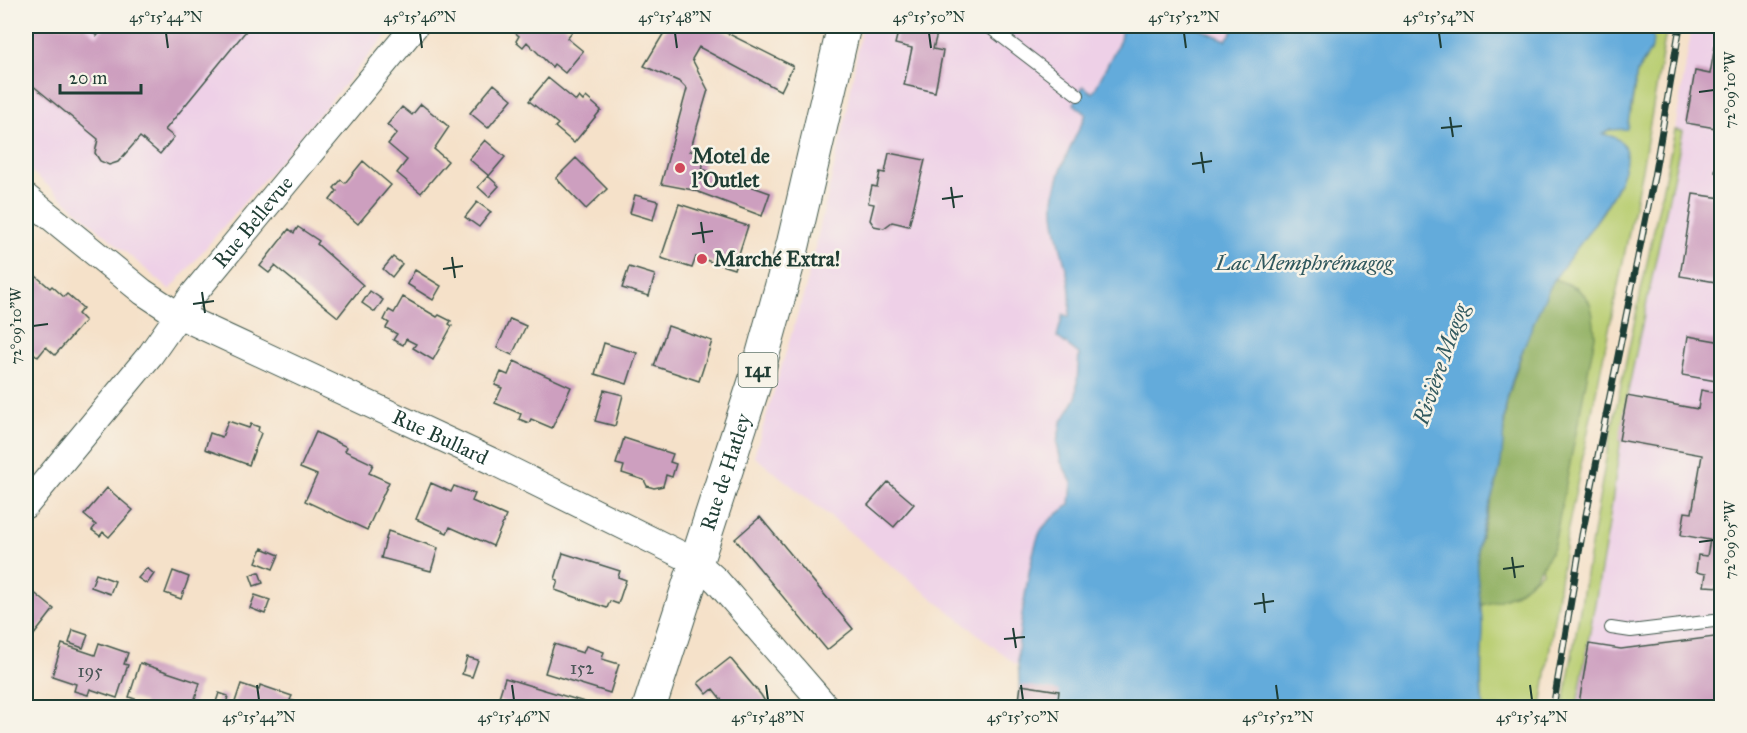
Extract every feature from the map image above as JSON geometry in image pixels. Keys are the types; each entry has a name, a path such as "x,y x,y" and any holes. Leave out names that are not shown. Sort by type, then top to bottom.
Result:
{"main road":[{"name":"Rue de Hatley","path":"649,708 757,375 793,245 844,26"}],"street":[{"name":"Rue Bellevue","path":"26,505 151,354 190,297 415,26"},
{"name":"Rue Bullard","path":"26,197 143,292 178,315 496,463 696,562 717,581 826,708"}],"lane":[{"path":"988,26 1078,95"},
{"path":"1611,628 1631,631 1722,620"}],"shaded area":[{"path":"26,26 394,26 170,290 26,167"},
{"path":"862,26 1122,26 1120,40 1093,94 1074,104 1086,114 1061,170 1054,211 1072,301 1069,317 1063,315 1079,354 1076,398 1061,423 1057,443 1061,462 1072,483 1070,504 1043,527 1035,545 1022,627 1019,667 754,456 805,290 845,121"},
{"path":"1193,26 1236,26 1226,40"},
{"path":"1692,26 1721,26 1721,707 1585,708 1576,705 1608,530 1627,396 1683,131 1675,130"}],"green space":[{"path":"1646,26 1667,26 1642,169 1568,528 1541,707 1483,707 1482,605 1514,595 1542,572 1577,287 1554,279 1603,212 1620,183 1603,134 1631,112 1637,72 1646,59 1653,37"},
{"path":"1675,130 1683,131 1627,396 1608,530 1577,704 1585,707 1563,708 1608,447"},
{"path":"1554,279 1575,288 1587,298 1592,313 1595,336 1554,545 1541,568 1527,585 1496,602 1482,605 1477,578 1478,548 1500,468 1507,401 1529,330"}],"water":[{"name":"Lac Memphrémagog","path":"1122,26 1193,26 1226,40 1236,26 1646,26 1653,37 1652,48 1637,72 1627,129 1610,130 1603,134 1616,138 1625,150 1625,167 1603,211 1551,285 1526,341 1507,399 1500,467 1478,550 1483,621 1481,678 1483,707 1018,708 1020,634 1033,553 1042,529 1070,504 1072,483 1061,462 1057,443 1061,423 1076,398 1079,354 1057,337 1063,314 1069,317 1070,290 1056,224 1054,199 1064,161 1086,114 1074,104 1083,86 1093,93 1120,40"}],"building":[{"path":"26,26 84,26 97,36 106,26 250,26 165,130 174,137 160,154 140,137 118,162 109,165 100,161 95,153 98,139 26,80"},
{"path":"507,26 564,26 572,32 567,38 583,51 565,73 554,64 552,67 527,42 523,47 516,41 519,36"},
{"path":"668,26 713,26 793,66 781,91 699,47 692,59 708,90 690,151 706,153 702,169 770,193 762,216 693,190 661,184 687,89 680,82 644,66"},
{"path":"894,26 939,26 933,49 943,51 935,92 904,85 912,48 895,44 899,28"},
{"path":"1718,29 1722,30 1722,129 1686,123 1695,71 1710,74"},
{"path":"548,78 576,101 579,97 583,101 586,97 601,110 574,143 555,127 558,124 529,101"},
{"path":"494,84 512,99 488,128 470,113"},
{"path":"421,104 449,127 434,149 448,161 421,193 397,173 407,160 388,144 397,133 387,125 402,107 412,115"},
{"path":"485,140 505,157 489,176 469,159"},
{"path":"1720,141 1722,141 1722,173 1715,172"},
{"path":"889,153 925,160 909,226 892,222 884,228 874,226 870,220 874,204 868,203 872,186 877,187 880,172 885,173"},
{"path":"576,158 607,189 586,209 556,178"},
{"path":"363,161 391,185 358,224 330,200 337,191 334,188 341,180 345,183"},
{"path":"488,176 499,186 489,197 478,187"},
{"path":"1693,194 1722,198 1722,283 1680,276"},
{"path":"635,195 658,201 653,220 630,213"},
{"path":"477,202 491,212 479,227 465,217"},
{"path":"679,204 748,226 734,269 696,257 692,268 661,258"},
{"path":"298,227 319,241 317,244 363,285 338,317 275,266 269,273 260,266 289,229 294,233"},
{"path":"393,257 402,264 392,277 383,269"},
{"path":"629,267 655,275 649,296 622,288"},
{"path":"415,270 441,286 433,300 407,284"},
{"path":"30,271 50,288 52,286 64,297 67,294 83,308 78,314 85,321 55,355 46,347 38,357 26,346 26,276"},
{"path":"370,291 383,300 375,312 362,303"},
{"path":"403,297 437,317 439,315 451,321 449,324 452,326 433,360 413,348 416,344 406,339 403,345 393,340 397,334 386,328 389,323 384,320 389,310 394,313"},
{"path":"510,319 526,326 512,355 497,348"},
{"path":"668,326 712,341 699,381 654,366"},
{"path":"1688,336 1722,342 1722,382 1682,375"},
{"path":"604,343 637,353 627,384 595,374"},
{"path":"514,361 571,387 552,428 531,419 529,423 519,419 521,414 495,403 502,388 495,385 501,372 508,375"},
{"path":"604,390 623,395 615,426 595,421"},
{"path":"1701,390 1722,394 1722,587 1704,586 1706,574 1696,572 1698,555 1707,556 1710,540 1681,535 1685,512 1692,513 1702,455 1619,440 1627,396 1698,409"},
{"path":"228,421 249,428 251,424 259,427 258,431 261,433 249,465 205,449 210,433 222,437"},
{"path":"316,432 347,447 345,451 373,464 369,473 389,482 367,530 305,501 317,475 300,468"},
{"path":"624,438 673,454 670,462 676,464 672,477 666,475 663,486 654,488 647,486 644,480 622,473 624,466 616,464"},
{"path":"888,482 914,504 894,527 868,505"},
{"path":"431,483 451,492 454,486 475,494 472,501 506,516 493,546 450,527 447,533 416,519"},
{"path":"107,488 133,510 109,537 103,532 100,536 92,530 96,525 84,515"},
{"path":"760,517 853,629 827,650 735,539"},
{"path":"388,531 438,548 431,571 381,558"},
{"path":"262,548 279,555 273,569 256,562"},
{"path":"563,553 620,571 618,577 626,580 618,604 610,601 607,608 555,590 558,580 555,579"},
{"path":"147,568 154,574 147,584 138,578"},
{"path":"173,571 189,577 181,599 165,593"},
{"path":"259,572 263,583 254,586 250,575"},
{"path":"96,574 115,581 110,594 91,587"},
{"path":"26,586 54,609 26,645"},
{"path":"255,595 270,600 265,614 250,608"},
{"path":"73,630 88,635 83,648 69,643"},
{"path":"1722,636 1722,708 1602,708 1579,703 1589,644 1621,649"},
{"path":"99,643 128,653 124,664 128,665 117,698 90,689 88,695 74,691 76,684 52,676 62,644 95,655"},
{"path":"554,644 583,653 586,646 604,652 602,659 619,664 610,693 545,673"},
{"path":"467,657 478,660 472,677 462,674"},
{"path":"730,658 769,708 728,708 713,689 707,694 698,683"},
{"path":"140,663 200,683 192,708 144,708 144,702 129,697"},
{"path":"505,678 601,708 522,708 498,700"},
{"path":"241,684 259,690 260,685 292,696 290,700 306,705 306,708 233,708"},
{"path":"1021,685 1059,691 1057,708 1018,708"},
{"path":"219,693 228,696 226,705 216,702"}],"railway":[{"path":"1553,708 1582,535 1654,177 1680,26"}],"place":[{"name":"Motel de l'Outlet","path":"680,168"},
{"name":"Marché Extra!","path":"702,259"}],"water label":[{"name":"Rivière Magog","path":"1440,364"}]}
